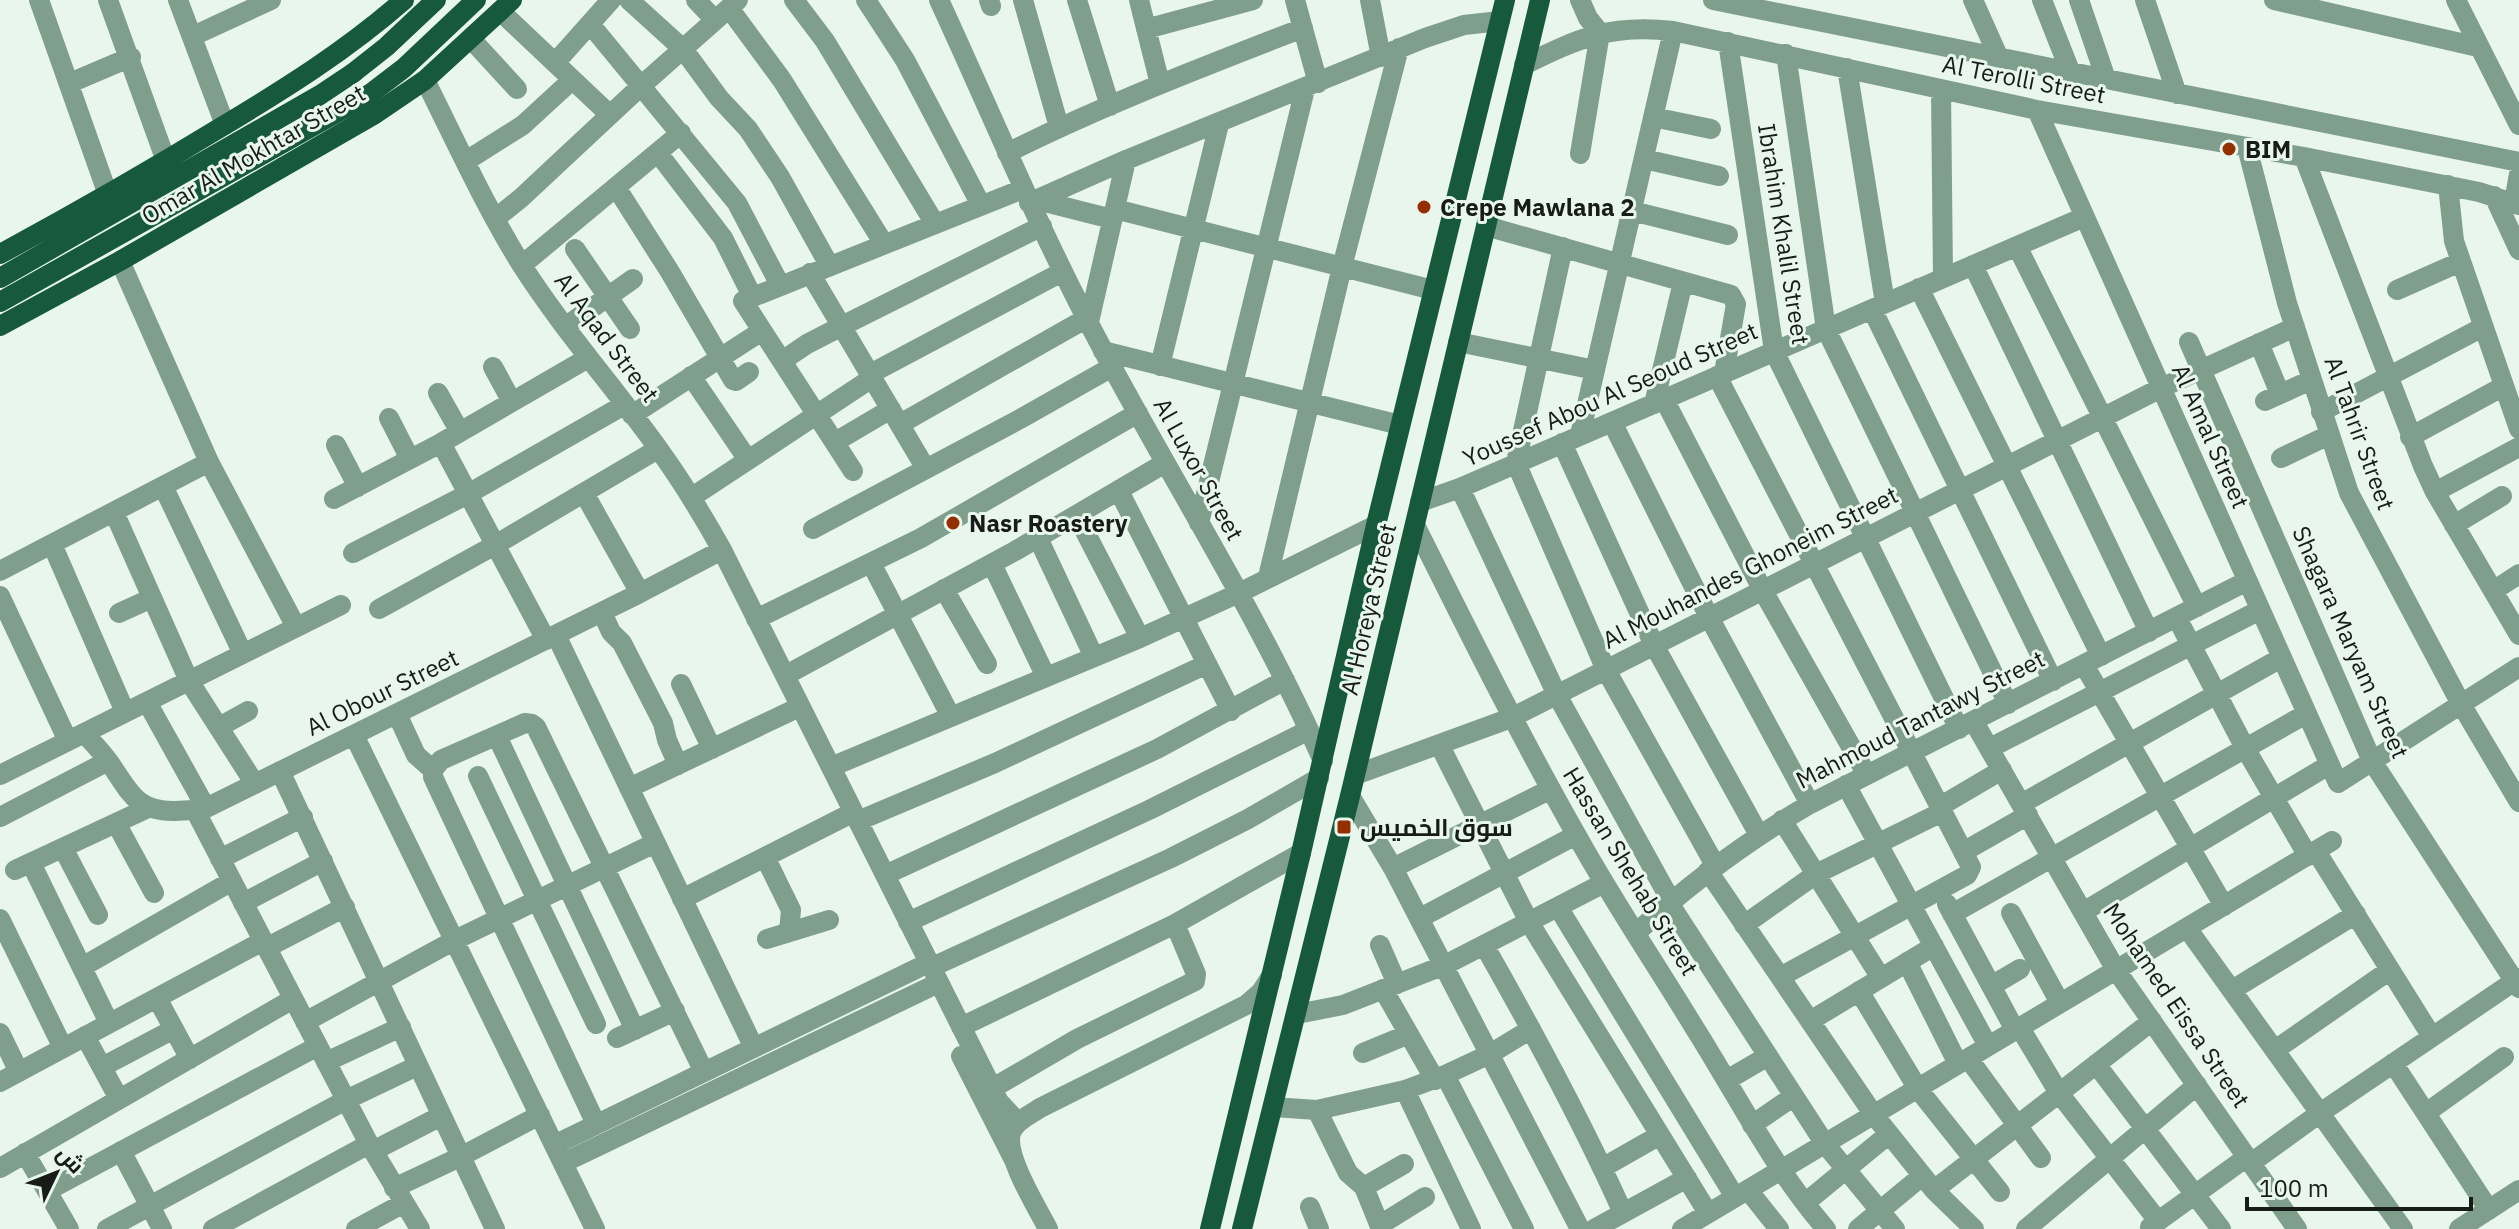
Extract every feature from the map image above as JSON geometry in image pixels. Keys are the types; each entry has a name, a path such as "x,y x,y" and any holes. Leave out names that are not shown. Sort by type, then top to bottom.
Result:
{"main road":[{"path":"0,278 320,95 386,47 436,0"},
{"path":"0,302 370,94 404,68 476,0"},
{"name":"Al Horeya Street","path":"1210,1229 1400,425 1505,0"},
{"name":"Al Horeya Street","path":"1243,1225 1350,796 1540,0"},
{"name":"Omar Al Mokhtar Street","path":"0,326 354,127 425,80 506,6"},
{"path":"393,7 383,43 395,63 425,80"},
{"name":"Omar Al Mokhtar Street","path":"0,254 108,195 299,81 393,7"}],"street":[{"path":"39,0 108,195"},
{"path":"108,0 166,161"},
{"path":"178,0 225,125"},
{"path":"193,36 271,0"},
{"path":"555,63 611,0"},
{"path":"629,0 683,49 719,98 748,129 780,177 842,326 926,469"},
{"path":"696,0 727,9 782,80 884,244"},
{"path":"794,0 825,41 935,224"},
{"path":"866,0 905,60 981,205"},
{"name":"Al Luxor Street","path":"939,0 1062,272 1285,680 1309,730 1321,769"},
{"path":"1023,0 1059,127"},
{"path":"1077,0 1110,106"},
{"path":"1139,0 1160,84"},
{"path":"1146,29 1253,0"},
{"path":"1199,523 1266,248 1311,86 1303,28 1295,0"},
{"path":"1268,577 1311,403 1390,53 1370,0"},
{"path":"1580,0 1588,18 1600,33 1580,154"},
{"name":"Al Terolli Street","path":"1713,0 1759,5 1999,58 2519,162"},
{"path":"1973,0 1999,58"},
{"path":"2042,0 2070,71"},
{"path":"2079,0 2106,79"},
{"path":"2145,0 2177,94"},
{"path":"2274,0 2339,8 2478,47"},
{"path":"2456,0 2478,47 2516,111"},
{"path":"506,6 555,63 610,115"},
{"path":"495,219 727,9"},
{"path":"748,298 981,205 1030,197 1464,25 1500,21"},
{"path":"590,24 737,203 780,285"},
{"path":"1007,153 1160,84 1303,28"},
{"name":"Al Terolli Street","path":"1524,65 1564,44 1600,33 1626,28 1673,31 2037,110 2304,157 2448,185 2519,203"},
{"path":"1673,31 1595,370 1571,439 1654,645 1759,835"},
{"path":"471,39 517,89"},
{"name":"Ibrahim Khalil Street","path":"1728,42 1774,351 1866,538 1967,725"},
{"path":"1786,54 1826,329 2008,704"},
{"path":"70,83 131,57"},
{"path":"1847,68 1878,306 1960,490 2053,681"},
{"name":"Al Aqad Street","path":"425,80 495,219 522,265 692,497 722,550 831,767 851,819 1048,1229"},
{"path":"466,161 523,125 572,80"},
{"path":"1941,89 1943,278"},
{"name":"Al Amal Street","path":"2037,110 2334,774"},
{"path":"1653,117 1711,129"},
{"path":"1160,366 1219,124"},
{"path":"522,265 681,133"},
{"name":"Al Tahrir Street","path":"2247,147 2295,327 2354,504 2461,704 2519,802"},
{"path":"658,153 723,238 762,331 853,471"},
{"path":"2304,157 2410,437 2435,492 2519,635"},
{"path":"1644,159 1719,176"},
{"path":"835,442 895,416 1088,320 1126,160"},
{"path":"2519,174 2516,183 2519,203"},
{"path":"2448,185 2454,241 2460,262 2519,429"},
{"path":"616,187 670,272 718,359 734,381 749,372"},
{"path":"2494,196 2519,250"},
{"path":"1030,197 1193,229 1433,290"},
{"path":"1632,211 1728,235"},
{"name":"Youssef Abou Al Seoud Street","path":"1420,502 1460,488 2084,217"},
{"path":"782,361 807,344 1042,226"},
{"path":"1486,226 1726,293 1734,299 1736,304 1720,375 1967,860 1967,875 1780,977"},
{"path":"2017,246 2197,607"},
{"path":"1563,247 1516,463 1606,670 1744,925 1874,1115 1928,1183 1974,1229"},
{"path":"575,249 630,329"},
{"path":"120,261 209,462 296,627"},
{"path":"2397,290 2460,262"},
{"path":"1973,265 2149,632"},
{"path":"692,497 871,376 1062,272"},
{"path":"565,327 633,279"},
{"path":"1683,282 1659,401 1867,775"},
{"path":"1919,288 2007,466 2093,660 2100,692 2224,906"},
{"name":"Al Mouhandes Ghoneim Street","path":"1355,775 1511,718 2161,388 2295,327"},
{"path":"2321,412 2483,327"},
{"path":"353,553 691,376 762,331"},
{"path":"1458,342 1595,370"},
{"name":"Shagara Maryam Street","path":"2189,342 2372,761 2517,982"},
{"path":"2259,343 2272,398 2311,380"},
{"path":"334,499 441,443 588,358"},
{"path":"813,529 926,469 1107,359 1160,366 1400,425"},
{"path":"493,367 512,402"},
{"path":"691,376 748,460"},
{"path":"2410,437 2504,386"},
{"path":"438,393 460,432"},
{"path":"756,619 921,538 1138,413"},
{"path":"389,418 410,459"},
{"path":"1612,422 1709,617 1810,804"},
{"path":"2281,458 2329,435"},
{"path":"441,443 495,545 551,637 629,788 754,1048"},
{"path":"336,445 358,487"},
{"path":"379,609 658,449"},
{"path":"2435,492 2517,453"},
{"path":"0,571 209,462"},
{"path":"786,675 992,564 1165,463"},
{"path":"163,486 243,654"},
{"path":"1460,488 1557,695 1670,902 1825,1144 1895,1229"},
{"path":"1119,491 1231,711"},
{"path":"584,493 640,593"},
{"path":"2454,525 2502,496"},
{"path":"114,512 189,681 255,784"},
{"path":"1077,516 1140,638"},
{"path":"831,767 1140,638 1376,525"},
{"name":"Hassan Shehab Street","path":"1415,525 1511,718 1604,883 1752,1125 1781,1170 1826,1229"},
{"path":"1038,538 1094,657"},
{"path":"52,544 125,712"},
{"name":"Al Obour Street","path":"148,808 162,811 201,809 722,550"},
{"path":"871,563 950,715"},
{"path":"992,564 1046,677"},
{"path":"2493,591 2519,574"},
{"name":"Mahmoud Tantawy Street","path":"1636,933 1712,868 1782,820 2247,581"},
{"path":"944,589 987,664"},
{"path":"0,596 76,737 108,761 133,796 148,808 23,866 82,967 109,1023"},
{"path":"119,613 152,598"},
{"path":"0,775 341,605"},
{"path":"1990,748 2260,610"},
{"path":"602,612 611,632 622,643 663,723 678,765"},
{"path":"2177,618 2273,799 2319,849 2432,1037"},
{"name":"Al Aqad Street","path":"756,619 759,646 791,711 885,875 908,922 925,975 961,1027 1005,1110 1018,1122"},
{"path":"1967,860 2025,810 2129,743 2281,658"},
{"path":"682,899 765,857 1038,744 1207,664"},
{"path":"2083,912 2273,799 2372,761 2519,667"},
{"path":"885,875 1157,749 1285,680"},
{"path":"681,684 712,749"},
{"path":"147,702 201,809 220,859 264,944 371,1148 420,1229"},
{"path":"219,727 248,711"},
{"path":"629,788 791,711"},
{"path":"397,714 416,755 433,770"},
{"path":"1952,914 2306,714"},
{"path":"596,1124 433,777 433,770 441,760 525,723 536,727 704,1072"},
{"name":"Mohamed Eissa Street","path":"1967,725 1990,748 2116,970 2297,1229"},
{"path":"908,922 1149,810 1309,730"},
{"path":"354,735 595,1229"},
{"path":"497,736 567,884 626,1034 675,1011"},
{"path":"1440,746 1529,922 1708,1213"},
{"path":"0,817 108,761"},
{"path":"558,1154 1171,858 1248,819 1321,769"},
{"path":"1744,925 1816,874 1941,809 2002,770"},
{"path":"280,771 495,1229"},
{"path":"478,776 596,1024"},
{"path":"1846,785 1988,1046"},
{"path":"1393,868 1551,789"},
{"path":"1350,796 1445,965 1580,1229"},
{"path":"220,859 303,817"},
{"path":"1782,820 1881,978"},
{"path":"116,823 154,893"},
{"path":"1420,918 1576,835"},
{"path":"305,1022 455,940 655,843"},
{"path":"63,848 98,915"},
{"path":"1682,1229 2319,849"},
{"path":"961,1027 1175,924 1301,853"},
{"path":"765,857 791,910 789,932"},
{"path":"243,903 323,861"},
{"path":"82,967 232,881"},
{"path":"1297,1014 1343,1005 1445,965 1604,883"},
{"path":"1939,890 2018,1029 2152,1225 2517,982"},
{"path":"0,1082 157,998 345,907"},
{"path":"1558,907 1742,1194 1779,1229"},
{"path":"2011,913 2060,1003"},
{"path":"2232,990 2356,914"},
{"path":"0,919 63,1048"},
{"path":"767,939 829,920"},
{"path":"993,1088 1077,1039 1195,981 1196,974 1175,924"},
{"path":"2187,928 2403,1229"},
{"path":"1380,945 1390,986 1409,1034 1440,1078 1524,1229"},
{"path":"1484,945 1531,1029 1623,1213"},
{"path":"1810,1021 1934,946"},
{"path":"1907,962 1963,1061 2041,1158"},
{"path":"1991,986 2020,969"},
{"path":"2275,1050 2390,970"},
{"path":"558,1154 596,1124 754,1048 925,975"},
{"path":"1014,1160 1010,1141 1011,1132 1018,1122 1040,1108 1246,1005 1261,992 1272,975"},
{"path":"1859,991 1918,1089 2000,1192"},
{"path":"157,998 190,1059"},
{"path":"0,1168 293,999"},
{"path":"1858,1229 1880,1211 1973,1160 2152,1021"},
{"path":"47,1191 121,1151 322,1054 401,1027"},
{"path":"102,1067 174,1029"},
{"path":"1273,1107 1317,1110 1405,1090 1440,1078 1490,1054 1531,1029"},
{"path":"0,1033 19,1072"},
{"path":"1363,1053 1409,1034"},
{"path":"85,1036 119,1099"},
{"path":"1727,1080 1768,1056"},
{"path":"2426,1113 2504,1057"},
{"path":"2393,1063 2489,1210"},
{"path":"2096,1064 2221,1229"},
{"path":"107,1229 346,1100 417,1066"},
{"path":"2026,1229 2197,1085"},
{"path":"1405,1090 1471,1229"},
{"path":"1752,1125 1794,1096"},
{"path":"1317,1110 1348,1173 1364,1187 1381,1227 1425,1197"},
{"path":"356,1229 399,1195 460,1157 540,1115"},
{"path":"213,1229 371,1148 441,1116"},
{"path":"1805,1203 1889,1134"},
{"path":"1602,1168 1660,1135"},
{"path":"121,1151 162,1229"},
{"path":"25,1153 69,1229"},
{"path":"1364,1187 1404,1164"},
{"path":"1594,1229 1687,1178"},
{"path":"2459,1229 2519,1190"},
{"path":"1310,1207 1319,1229"}],"place":[{"name":"BIM","path":"2229,149"},
{"name":"Crepe Mawlana 2","path":"1424,207"},
{"name":"Nasr Roastery","path":"953,523"},
{"name":"سوق الخميس","path":"1344,827"}]}
